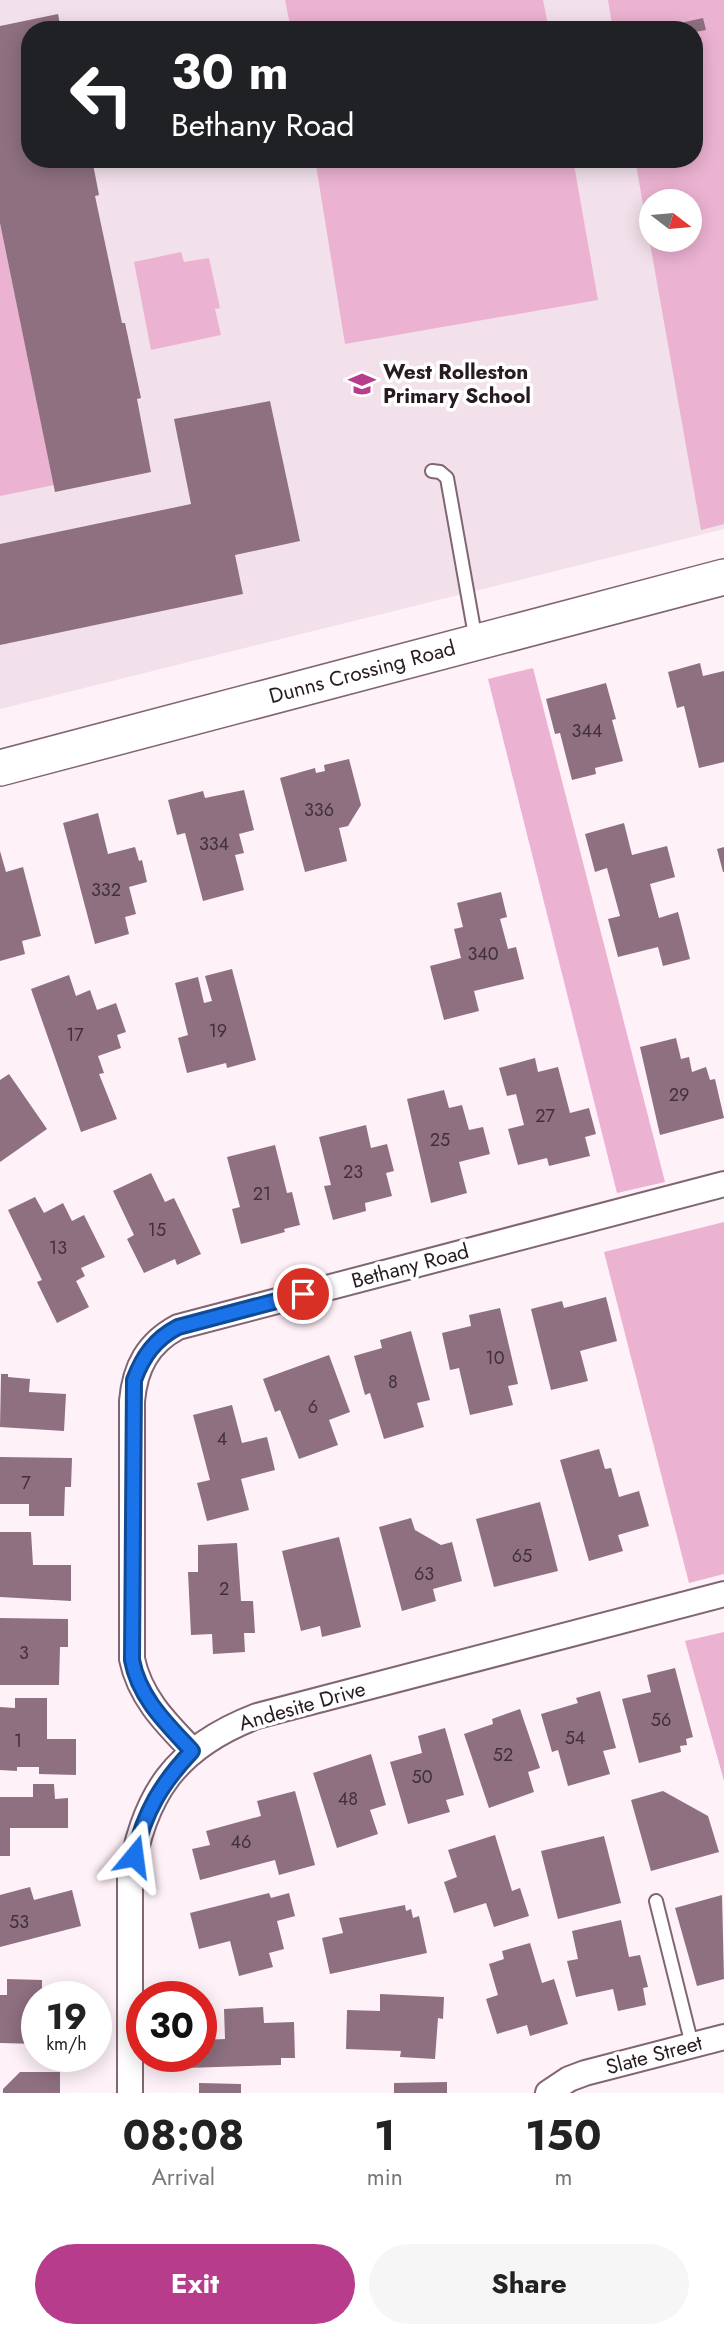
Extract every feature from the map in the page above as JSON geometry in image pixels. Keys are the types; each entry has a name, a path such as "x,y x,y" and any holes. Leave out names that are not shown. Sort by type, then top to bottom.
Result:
{"main road":[{"name":"Dunns Crossing Road","path":"0,768 724,578"}],"street":[{"name":"Bethany Road","path":"192,1751 151,1704 135,1674 132,1660 132,1401 134,1380 150,1348 178,1327 724,1184"},
{"name":"Andesite Drive","path":"130,2093 130,1879 134,1856 149,1809 175,1769 192,1751 232,1725 257,1716 724,1594"},
{"name":"Slate Street","path":"548,2093 569,2079 585,2073 724,2036"}],"lane":[{"path":"432,471 440,472 447,478 476,642"},
{"path":"656,1901 692,2045"}],"shaded area":[{"name":"West Rolleston Primary School","path":"0,0 724,0 724,529 0,709"},
{"path":"285,0 543,0 547,21 289,21"},
{"path":"608,0 724,0 724,524 701,530 652,252 702,252 702,189 640,189 637,168 703,168 703,21 612,21"},
{"path":"316,168 575,168 598,300 345,344"},
{"path":"0,223 54,485 0,496"},
{"path":"181,252 184,262 209,258 220,308 215,309 221,335 151,350 134,262"},
{"path":"533,668 665,1182 617,1193 488,679"},
{"path":"724,1222 724,1574 689,1583 604,1252"},
{"path":"724,1632 724,1781 685,1641"}],"building":[{"path":"58,14 59,21 24,21"},
{"path":"703,18 706,30 703,31 703,21 690,21"},
{"path":"21,22 21,168 94,168 99,195 95,196 141,398 137,399 151,472 55,492 0,223 0,26"},
{"path":"270,401 300,541 235,555 243,594 0,645 0,544 191,504 174,419"},
{"path":"700,663 703,676 724,671 724,762 699,768 684,706 677,708 668,672"},
{"path":"606,683 616,719 612,720 623,761 595,768 596,774 572,780 560,733 555,734 546,699"},
{"path":"349,759 361,805 348,826 339,828 347,861 305,872 280,778 315,768 316,773 325,771 324,765"},
{"path":"244,790 254,830 239,834 244,853 235,855 244,890 203,901 185,833 177,835 168,800 203,791 205,798"},
{"path":"98,813 108,854 135,847 139,861 142,860 147,882 129,887 136,914 125,917 129,934 95,944 63,823"},
{"path":"624,823 632,855 667,846 675,877 650,884 659,918 678,912 690,959 663,966 658,947 618,957 608,919 620,916 607,868 595,872 585,834"},
{"path":"724,847 724,872 723,872 717,849"},
{"path":"0,851 6,872 23,867 41,936 22,941 25,954 0,961"},
{"path":"501,892 507,917 500,919 508,949 516,947 524,979 474,991 479,1011 444,1020 430,966 461,958 454,929 463,927 457,903"},
{"path":"232,969 256,1060 227,1068 226,1063 187,1073 178,1038 188,1035 175,983 198,977 204,1003 212,1001 205,976"},
{"path":"69,975 76,996 90,990 97,1010 116,1003 126,1032 117,1035 121,1048 98,1056 104,1073 99,1074 117,1119 81,1132 31,989"},
{"path":"676,1038 681,1059 689,1057 692,1072 706,1067 710,1080 715,1079 724,1118 660,1135 640,1047"},
{"path":"535,1058 538,1072 558,1067 570,1113 589,1108 596,1134 585,1137 590,1156 549,1166 547,1158 518,1165 508,1129 524,1125 516,1094 507,1096 499,1068"},
{"path":"9,1074 47,1129 0,1162 0,1080"},
{"path":"444,1090 449,1108 462,1105 469,1130 483,1127 490,1154 459,1162 467,1193 431,1203 407,1099"},
{"path":"366,1125 371,1148 387,1144 394,1171 386,1173 392,1196 365,1203 366,1211 333,1220 324,1186 331,1185 319,1137"},
{"path":"275,1145 287,1193 292,1192 300,1225 241,1244 232,1209 240,1207 227,1157"},
{"path":"151,1173 165,1202 174,1198 201,1254 177,1265 175,1259 144,1273 127,1239 134,1235 113,1191"},
{"path":"35,1197 44,1213 63,1203 72,1221 84,1215 105,1257 81,1268 85,1276 76,1281 89,1307 57,1323 37,1282 42,1280 8,1210"},
{"path":"606,1297 617,1341 580,1351 588,1381 551,1390 531,1309 562,1301 564,1308"},
{"path":"500,1308 518,1384 508,1386 513,1405 470,1415 459,1368 450,1370 442,1333 471,1326 469,1315"},
{"path":"411,1331 430,1400 417,1403 424,1427 384,1439 370,1393 365,1395 354,1356 382,1348 380,1340"},
{"path":"329,1355 350,1412 329,1420 338,1445 299,1459 280,1410 275,1412 263,1379"},
{"path":"1,1374 30,1379 29,1392 66,1394 64,1431 0,1427"},
{"path":"232,1405 242,1443 267,1437 275,1470 241,1479 249,1510 207,1521 197,1483 210,1480 193,1415"},
{"path":"599,1449 605,1469 611,1468 619,1497 639,1491 649,1526 618,1535 623,1551 589,1561 560,1460"},
{"path":"0,1457 72,1458 71,1487 65,1487 64,1516 29,1516 29,1504 0,1504"},
{"path":"540,1502 558,1571 494,1587 476,1519"},
{"path":"411,1518 415,1530 441,1545 452,1542 462,1581 433,1589 436,1601 402,1611 379,1527"},
{"path":"0,1532 31,1532 33,1565 71,1565 71,1601 0,1597"},
{"path":"339,1537 361,1627 322,1637 320,1626 301,1631 282,1551"},
{"path":"237,1543 241,1601 253,1601 255,1633 244,1633 245,1652 213,1654 212,1634 191,1635 188,1572 198,1572 198,1545"},
{"path":"0,1618 68,1619 68,1647 60,1647 59,1685 0,1685"},
{"path":"675,1668 693,1737 686,1739 687,1745 680,1746 681,1752 639,1763 622,1699 651,1692 647,1675"},
{"path":"600,1691 616,1748 603,1751 610,1774 568,1786 558,1750 552,1752 541,1714 578,1703 576,1698"},
{"path":"15,1698 47,1698 47,1739 76,1739 76,1775 39,1774 39,1767 17,1767 17,1771 0,1770 0,1707 15,1708"},
{"path":"520,1709 540,1768 528,1772 534,1792 489,1808 464,1734 493,1724 492,1719"},
{"path":"445,1728 464,1795 446,1800 450,1812 408,1824 390,1762 422,1753 418,1736"},
{"path":"371,1754 386,1805 370,1810 378,1834 337,1848 313,1773"},
{"path":"33,1784 54,1784 55,1799 68,1798 68,1828 10,1828 10,1856 0,1856 0,1797 33,1797"},
{"path":"295,1791 315,1865 279,1875 275,1860 200,1880 192,1849 210,1845 206,1831 261,1816 257,1801"},
{"path":"663,1791 708,1816 719,1852 651,1871 631,1800"},
{"path":"495,1835 512,1891 520,1888 529,1916 494,1927 486,1903 454,1913 444,1882 457,1877 448,1850"},
{"path":"604,1836 621,1903 558,1919 541,1851"},
{"path":"30,1887 34,1900 72,1890 81,1926 0,1947 0,1895"},
{"path":"269,1893 271,1898 289,1893 295,1916 277,1921 284,1949 269,1953 273,1967 239,1976 230,1941 199,1949 190,1913"},
{"path":"722,1895 724,1979 697,1986 675,1908"},
{"path":"405,1905 406,1911 411,1909 413,1918 419,1916 427,1953 330,1974 322,1938 343,1933 339,1918"},
{"path":"621,1920 629,1957 640,1955 648,1987 643,1988 646,2005 618,2011 613,1989 576,1997 567,1961 578,1959 572,1931"},
{"path":"530,1943 542,1983 554,1979 568,2024 530,2036 527,2025 497,2034 486,1999 498,1995 489,1964 504,1959 502,1951"},
{"path":"7,1979 42,1980 21,1981 21,2044 0,2043 0,1995 7,1995"},
{"path":"380,1994 444,1997 443,2019 438,2018 435,2059 400,2057 401,2051 346,2049 347,2010 380,2011"},
{"path":"263,2007 264,2023 294,2022 295,2058 281,2058 281,2065 217,2067 217,2039 225,2039 224,2009"},
{"path":"20,2072 60,2072 60,2093 3,2093 3,2089"},
{"path":"447,2082 447,2093 394,2093 394,2083"},
{"path":"199,2083 241,2084 241,2093 199,2093"}],"place":[{"name":"West Rolleston Primary School","path":"362,384"}],"route":[{"path":"134,1856 140,1831 160,1789 192,1751 163,1720 142,1691 132,1660 134,1380 150,1348 178,1327 303,1294"}]}
